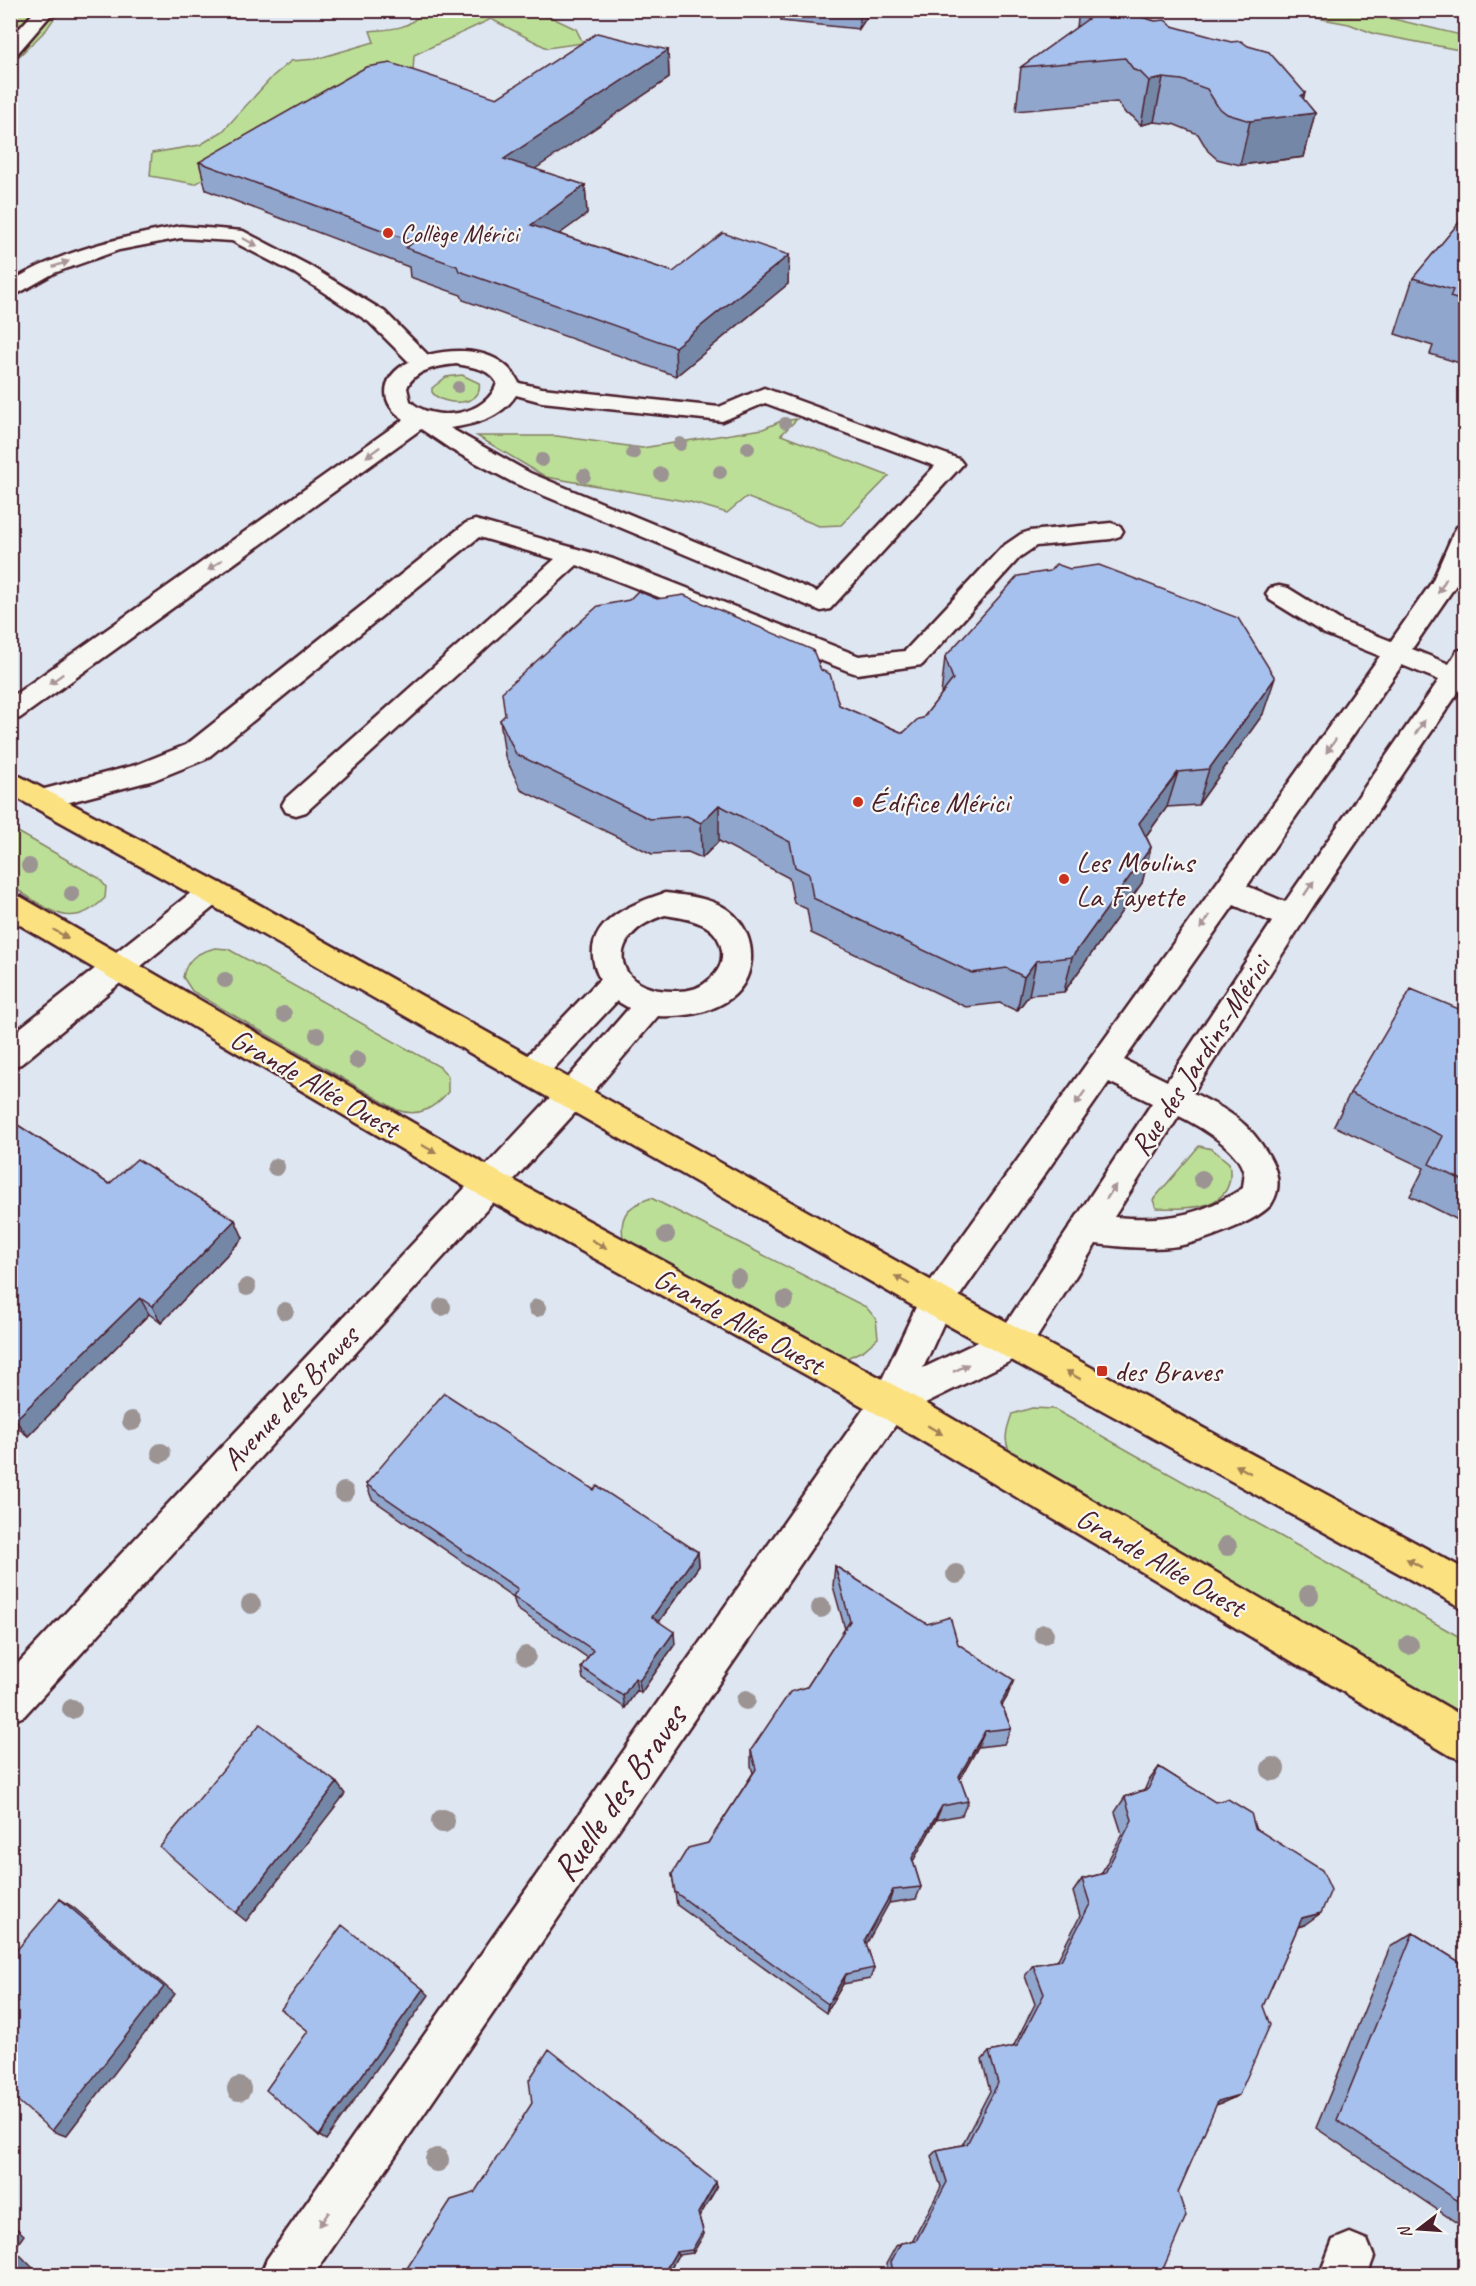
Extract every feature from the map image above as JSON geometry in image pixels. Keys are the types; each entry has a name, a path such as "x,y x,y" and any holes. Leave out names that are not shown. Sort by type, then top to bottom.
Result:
{"main road":[{"path":"10,782 212,892 936,1301 1466,1591"},
{"name":"Grande Allée Ouest","path":"10,905 488,1183 890,1402 1466,1741"}],"street":[{"path":"10,51 46,10"},
{"path":"10,292 47,269 114,245 181,231 236,235 301,269 377,317 423,363"},
{"path":"10,712 421,418 446,421 471,418 498,406 506,397 509,387 507,377 499,369 473,358 439,359 423,363 399,381 395,391 398,402 407,411 421,418 460,445 522,478 821,603 951,464 764,395 722,414 542,395 509,387"},
{"path":"43,799 144,773 196,752 475,528 604,565 857,665 913,659 1011,552 1030,539 1111,531"},
{"path":"936,1301 1396,653 1444,582 1465,532"},
{"path":"296,805 573,556"},
{"path":"1279,594 1334,628 1396,653 1460,667"},
{"name":"Rue des Jardins-Mérici","path":"1014,1342 1290,917 1460,667"},
{"path":"1228,890 1290,917"},
{"path":"10,1055 116,967 212,892"},
{"path":"665,904 687,905 706,910 722,920 734,934 739,949 737,966 729,981 714,993 695,1001 674,1005 651,1003 631,995 616,982 608,967 607,950 612,933 626,919 644,909 665,904"},
{"path":"531,1072 616,982"},
{"name":"Avenue des Braves","path":"10,1702 488,1183 572,1095 651,1003"},
{"path":"1087,1229 1144,1235 1185,1232 1231,1216 1259,1195 1261,1172 1248,1149 1220,1121 1104,1065"},
{"name":"Ruelle des Braves","path":"284,2276 890,1402 936,1301"},
{"path":"890,1402 1014,1342"}],"green space":[{"path":"11,11 59,11 46,30 11,64"},
{"path":"422,11 538,11 576,29 583,43 547,48 491,19 414,55 413,72 387,77 195,184 150,176 152,153 200,145 223,131 273,76 291,61 316,59 374,42 370,31 393,29 406,25"},
{"path":"1295,11 1360,11 1465,36 1465,51 1375,34 1349,24 1296,14"},
{"path":"462,375 479,383 479,391 475,397 453,402 437,397 432,392 432,388 446,377"},
{"path":"797,419 781,435 889,476 841,525 819,526 746,497 727,513 690,502 546,477 477,436 557,436 642,448 763,429 781,421"},
{"path":"11,828 99,878 106,887 105,898 92,909 69,916 47,909 11,886"},
{"path":"215,948 228,949 440,1067 448,1076 448,1092 426,1110 412,1113 397,1110 192,991 183,977 187,965 198,954"},
{"path":"1199,1146 1212,1149 1229,1163 1230,1178 1226,1190 1209,1204 1183,1208 1156,1208 1153,1200"},
{"path":"651,1198 866,1307 876,1319 878,1338 864,1350 845,1359 624,1243 622,1226 626,1214 635,1205"},
{"path":"1032,1408 1054,1409 1465,1640 1465,1722 1016,1462 1007,1444 1007,1428 1012,1414"}],"building":[{"path":"1088,10 1117,10 1155,21 1165,20 1172,26 1231,42 1241,41 1248,46 1269,52 1305,93 1301,96 1315,113 1250,121 1227,114 1218,107 1207,89 1182,80 1163,78 1149,81 1140,72 1134,70 1125,58 1021,67 1092,16"},
{"name":"Collège Mérici","path":"597,33 668,50 504,159 585,185 531,225 673,272 723,233 789,255 675,347 459,271 457,266 406,248 414,242 199,162 366,67 391,63 497,98"},
{"path":"1466,214 1466,302 1450,297 1453,290 1413,278"},
{"name":"Édifice Mérici","path":"1056,564 1070,569 1099,565 1238,618 1275,678 1209,769 1178,772 1139,823 1151,847 1072,957 1036,961 1024,977 1007,968 972,973 813,898 809,874 795,867 790,842 719,805 701,823 687,816 650,819 516,754 500,720 505,715 502,692 598,606 629,600 638,591 657,599 684,595 813,650 821,670 830,674 839,705 903,733 918,719 923,718 953,679 945,657 1018,576 1050,571"},
{"path":"1411,989 1466,1012 1466,1182 1429,1164 1443,1136 1350,1093"},
{"path":"10,1120 109,1184 137,1159 235,1220 152,1306 140,1298 15,1420 10,1416"},
{"path":"444,1393 594,1490 597,1486 698,1552 652,1617 674,1632 639,1681 635,1678 623,1696 581,1667 593,1650 513,1596 518,1589 366,1484"},
{"path":"835,1566 927,1624 950,1617 958,1644 1014,1680 1001,1703 1011,1728 985,1731 959,1776 968,1801 942,1806 912,1858 921,1887 893,1890 865,1940 874,1968 846,1974 828,2004 675,1892 672,1874 688,1848 708,1843 756,1769 751,1750 790,1692 807,1687 850,1621"},
{"path":"260,1724 337,1783 236,1913 160,1847"},
{"path":"1159,1767 1215,1802 1228,1799 1251,1813 1255,1828 1322,1870 1331,1890 1321,1913 1302,1918 1263,2006 1270,2025 1239,2095 1218,2101 1178,2192 1186,2216 1160,2276 894,2276 891,2262 901,2243 916,2241 947,2182 937,2150 967,2144 998,2083 989,2052 1017,2046 1044,1994 1033,1965 1061,1960 1090,1904 1082,1879 1105,1873 1132,1820 1125,1797 1148,1789"},
{"path":"60,1899 164,1987 52,2131 10,2094 10,1958"},
{"path":"342,1925 423,1989 319,2136 266,2090 308,2031 281,2009"},
{"path":"1413,1933 1466,1966 1466,2206 1337,2120"},
{"path":"549,2049 716,2182 698,2213 703,2231 692,2250 676,2252 662,2276 402,2276 451,2200 474,2193 532,2103 529,2080"},
{"path":"10,2259 18,2266 10,2275"}],"place":[{"name":"Collège Mérici","path":"388,233"},
{"name":"Édifice Mérici","path":"858,802"},
{"name":"Les Moulins La Fayette","path":"1064,879"},
{"name":"des Braves","path":"1102,1371"}]}
